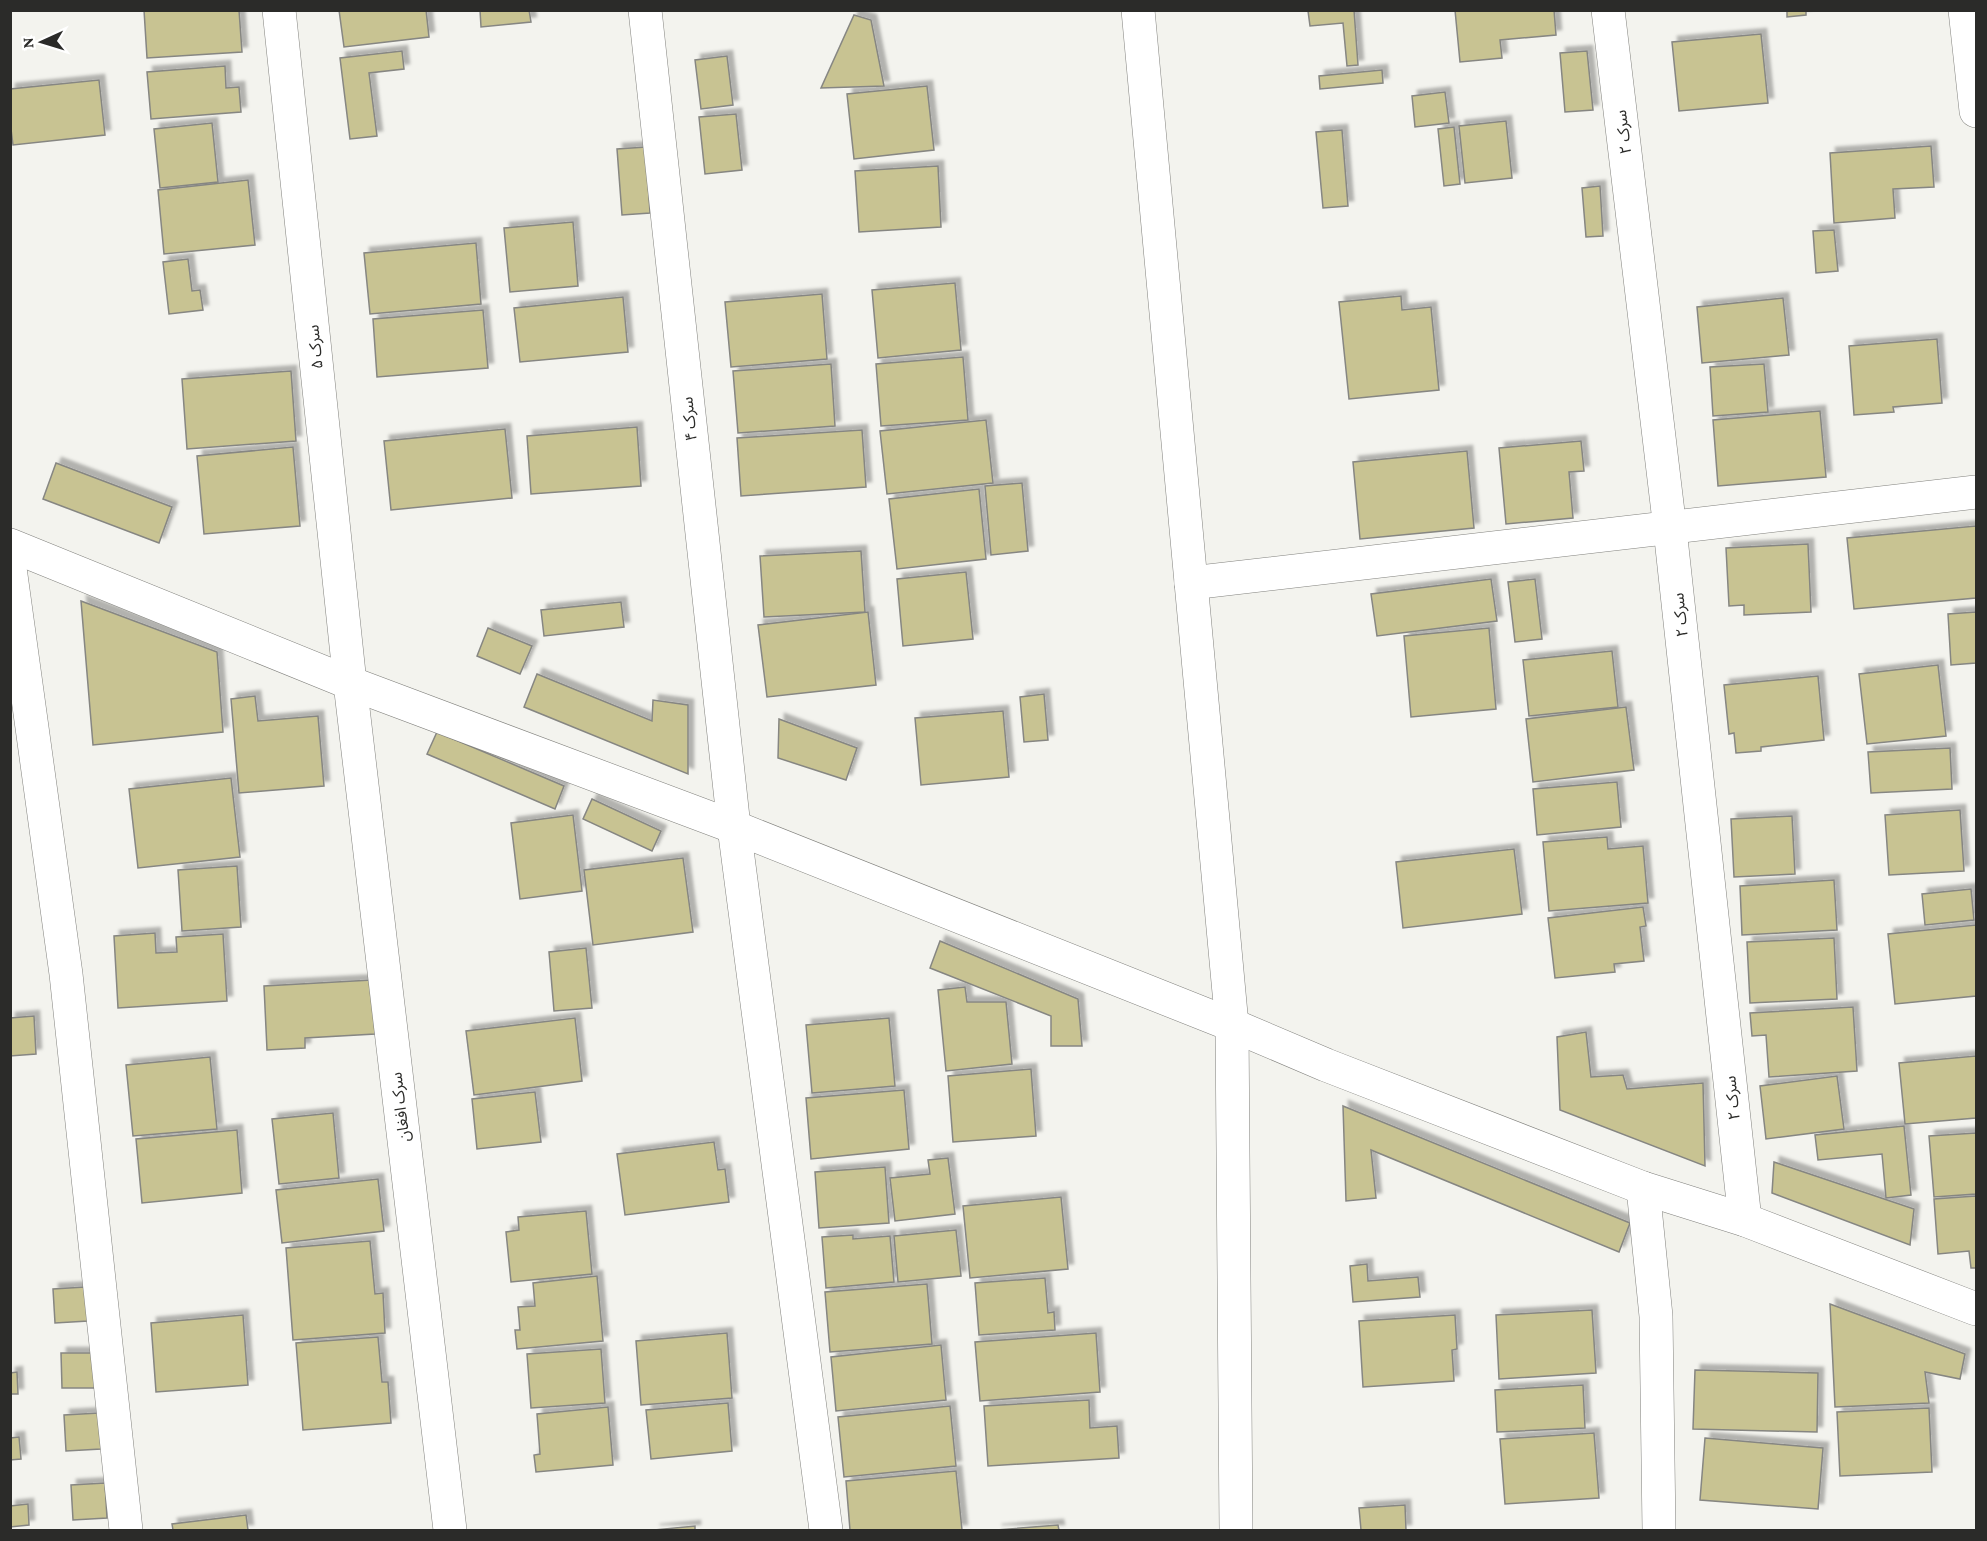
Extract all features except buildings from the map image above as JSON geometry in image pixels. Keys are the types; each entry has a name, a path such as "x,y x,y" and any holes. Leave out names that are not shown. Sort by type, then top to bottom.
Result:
{"street":[{"name":"سرک ۵","path":"279,10 350,683"},
{"name":"سرک ۴","path":"645,10 734,826 826,1530"},
{"path":"1138,10 1232,1024 1236,1530"},
{"name":"سرک ۲","path":"1608,10 1670,529 1745,1220"},
{"path":"1965,10 1977,111"},
{"path":"1191,583 1977,492"},
{"path":"10,544 350,683 734,826 1232,1024 1326,1065 1643,1188 1745,1220 1977,1309"},
{"path":"10,568 66,974 126,1530"},
{"name":"سرک افغان","path":"350,683 450,1530"},
{"path":"1643,1188 1656,1316 1659,1530"}]}
